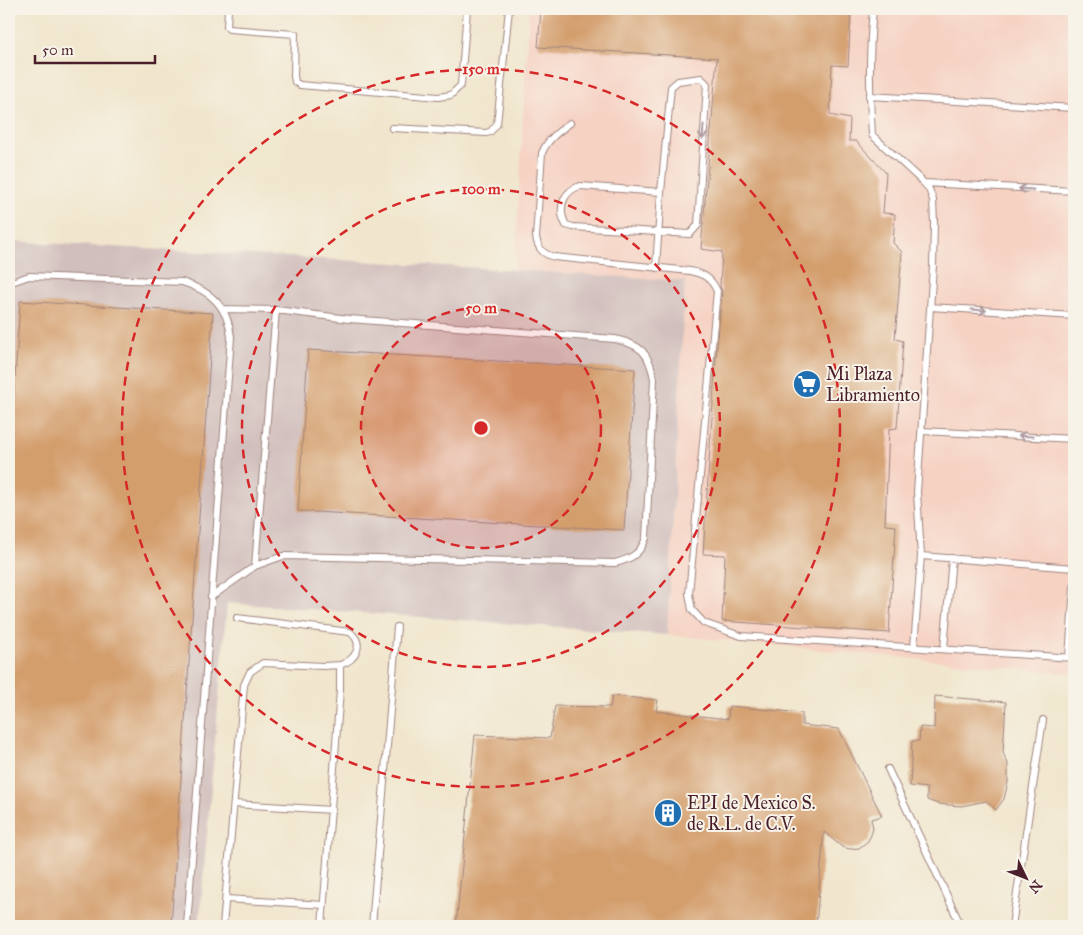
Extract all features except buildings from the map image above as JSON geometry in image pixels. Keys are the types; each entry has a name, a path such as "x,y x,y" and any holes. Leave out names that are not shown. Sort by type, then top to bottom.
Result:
{"lane":[{"path":"228,9 227,27 229,29 295,34 294,76 295,82 300,85 438,97 451,95 461,86 468,9"},
{"path":"392,128 488,133 495,128 497,124 509,9"},
{"path":"873,9 869,47 869,96 872,135 924,183 929,189 933,200 934,224 930,306 917,492 921,556 914,647"},
{"path":"656,268 659,232 661,192 671,87 678,80 698,78 704,80 706,84 698,225 690,234 659,232 573,227 566,225 562,218 564,196 571,189 580,186 661,192"},
{"path":"869,96 1074,108"},
{"path":"570,123 550,139 545,145 542,154 537,246 547,255 554,257 703,274 713,283 717,291 689,594 692,610 704,623 741,636 1072,658 1074,587"},
{"path":"924,183 1074,191"},
{"path":"9,284 29,276 182,282 199,288 213,297 230,324 231,337 187,926"},
{"path":"930,306 1074,316"},
{"path":"212,597 255,566 283,556 615,563 628,559 636,555 643,548 646,538 654,379 652,367 646,355 638,346 614,339 349,320 276,310 222,309"},
{"path":"255,566 276,310"},
{"path":"922,431 1074,439"},
{"path":"921,556 1074,568"},
{"path":"944,648 952,558"},
{"path":"223,926 244,685 250,672 263,663 340,665 350,660 358,647 358,640 350,632 237,618"},
{"path":"372,926 397,627"},
{"path":"322,926 332,810 340,665"},
{"path":"1012,926 1043,720"},
{"path":"888,768 961,926"},
{"path":"234,804 332,810"},
{"path":"226,899 324,905"}],"shaded area":[{"path":"529,9 1074,9 1074,674 667,635 685,282 515,270"},
{"path":"9,241 685,281 667,635 227,603 199,926 9,926"}],"place":[{"name":"Mi Plaza Libramiento","path":"807,384"},
{"name":"EPI de Mexico S. de R.L. de C.V.","path":"668,813"}]}
